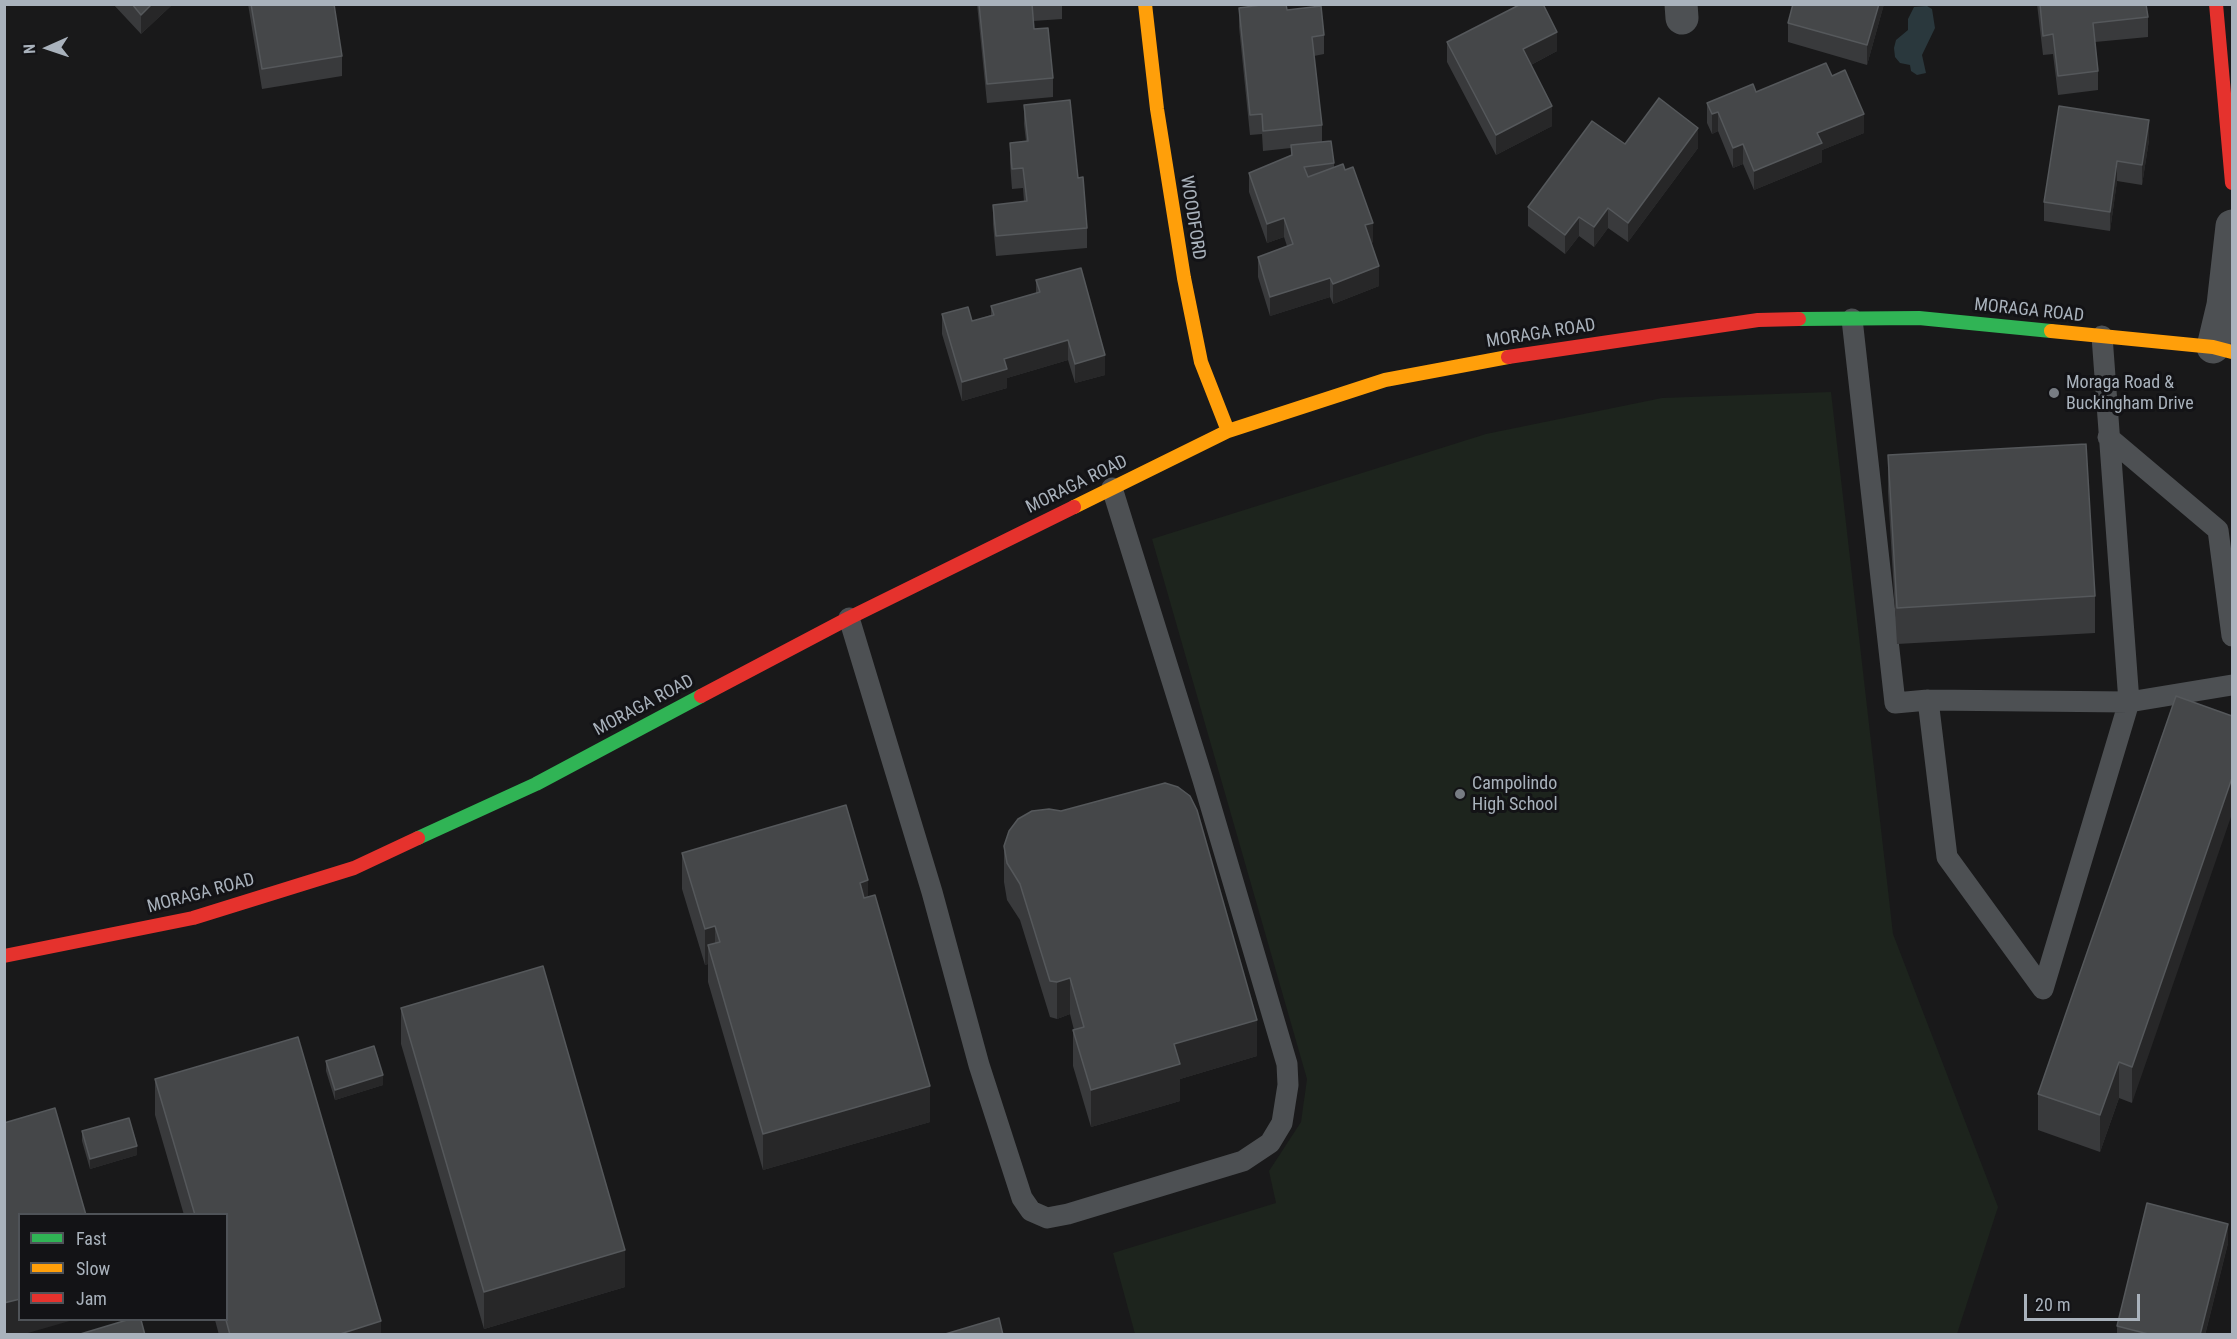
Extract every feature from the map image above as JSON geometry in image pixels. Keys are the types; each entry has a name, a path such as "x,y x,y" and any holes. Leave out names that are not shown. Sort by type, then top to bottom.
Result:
{"main road":[{"name":"WOODFORD","path":"1145,4 1157,109 1184,278 1201,362 1228,431"},
{"path":"2216,4 2232,183"},
{"name":"MORAGA ROAD","path":"4,956 193,918 354,868 536,784 849,618 1228,431 1385,380 1520,354 1758,320 1919,318 2223,349"}],"street":[{"path":"2223,349 2223,305 2232,226"}],"lane":[{"path":"1852,319 1895,703 1928,700 2129,702 2232,685"},
{"path":"1928,700 1947,856 2043,989 2129,702 2102,336"},
{"path":"2108,437 2218,530 2232,636"},
{"path":"849,618 932,892 979,1065 1022,1198 1031,1211 1047,1218 1068,1214 1243,1161 1270,1143 1282,1123 1288,1085 1287,1064 1194,751 1112,488"}],"shaded area":[{"path":"1927,6 1932,9 1935,28 1922,55 1926,73 1917,75 1911,71 1910,65 1900,63 1895,57 1894,48 1896,40 1908,30 1908,19 1914,7"},
{"path":"1831,392 1893,934 1998,1207 1957,1334 1135,1334 1113,1253 1276,1203 1269,1171 1301,1122 1307,1079 1152,539 1486,434 1662,398"}],"building":[{"path":"132,4 152,4 141,15"},
{"path":"251,4 334,4 342,56 262,69"},
{"path":"979,4 1032,4 1034,29 1048,28 1053,78 987,84"},
{"path":"1286,4 1287,10 1321,6 1324,35 1312,37 1322,125 1263,131 1262,114 1250,115 1239,8"},
{"path":"1521,4 1543,4 1557,32 1523,49 1552,106 1496,135 1447,42"},
{"path":"1793,4 1879,4 1867,45 1788,23"},
{"path":"2040,4 2146,4 2148,17 2093,23 2098,71 2058,76 2053,34 2043,36"},
{"path":"1826,63 1832,76 1845,70 1864,114 1817,133 1822,143 1754,171 1743,144 1733,148 1718,112 1712,114 1707,103 1753,84 1756,92"},
{"path":"1659,98 1698,128 1628,223 1608,208 1594,227 1579,217 1565,235 1528,207 1592,121 1625,144"},
{"path":"1070,100 1078,178 1083,177 1087,228 996,236 993,205 1027,201 1023,168 1012,169 1010,143 1028,141 1024,105"},
{"path":"2059,106 2149,120 2142,165 2117,161 2110,212 2044,202"},
{"path":"1331,141 1334,163 1304,167 1308,177 1343,164 1345,170 1353,167 1373,223 1365,225 1379,266 1333,284 1330,278 1270,297 1258,257 1293,244 1284,218 1267,224 1249,173 1292,155 1291,145"},
{"path":"1081,268 1105,355 1075,364 1068,340 1004,359 1007,369 962,382 942,314 968,307 972,321 994,315 991,306 1040,292 1036,280"},
{"path":"2086,444 2095,596 1897,608 1888,455"},
{"path":"2176,696 2232,716 2232,778 2132,1067 2119,1062 2100,1115 2038,1094"},
{"path":"1165,783 1178,787 1190,796 1197,810 1257,1020 1174,1044 1180,1064 1091,1090 1073,1030 1084,1027 1070,978 1057,982 1050,981 1020,884 1007,863 1004,846 1009,831 1018,819 1032,811 1049,809 1061,811"},
{"path":"846,805 868,880 860,883 864,898 875,895 930,1086 763,1134 708,945 720,942 715,926 705,929 682,853"},
{"path":"543,966 625,1250 484,1292 401,1008"},
{"path":"298,1037 381,1321 337,1335 230,1335 226,1321 228,1213 194,1213 155,1079"},
{"path":"374,1046 383,1075 335,1090 326,1061"},
{"path":"55,1108 85,1213 18,1213 18,1300 4,1303 4,1123"},
{"path":"129,1118 137,1146 90,1159 82,1131"},
{"path":"2147,1203 2228,1224 2200,1335 2152,1335 2117,1326"},
{"path":"999,1318 1003,1335 942,1335"},
{"path":"124,1321 141,1321 145,1335 77,1335"}],"traffic: fast":[{"path":"1799,319 1919,318 2051,331"},
{"path":"418,838 536,784 701,696"}],"traffic: slow":[{"path":"1145,4 1157,109 1184,278 1201,362 1228,431"},
{"path":"2051,331 2213,347 2232,352"},
{"path":"1074,507 1228,431 1385,380 1508,357"}],"traffic: jam":[{"path":"2216,4 2232,183"},
{"path":"1508,357 1758,320 1799,319"},
{"path":"701,696 849,618 1074,507"},
{"path":"4,956 193,918 354,868 418,838"}],"place":[{"name":"Moraga Road & Buckingham Drive","path":"2054,393"},
{"name":"Campolindo High School","path":"1460,794"}]}
